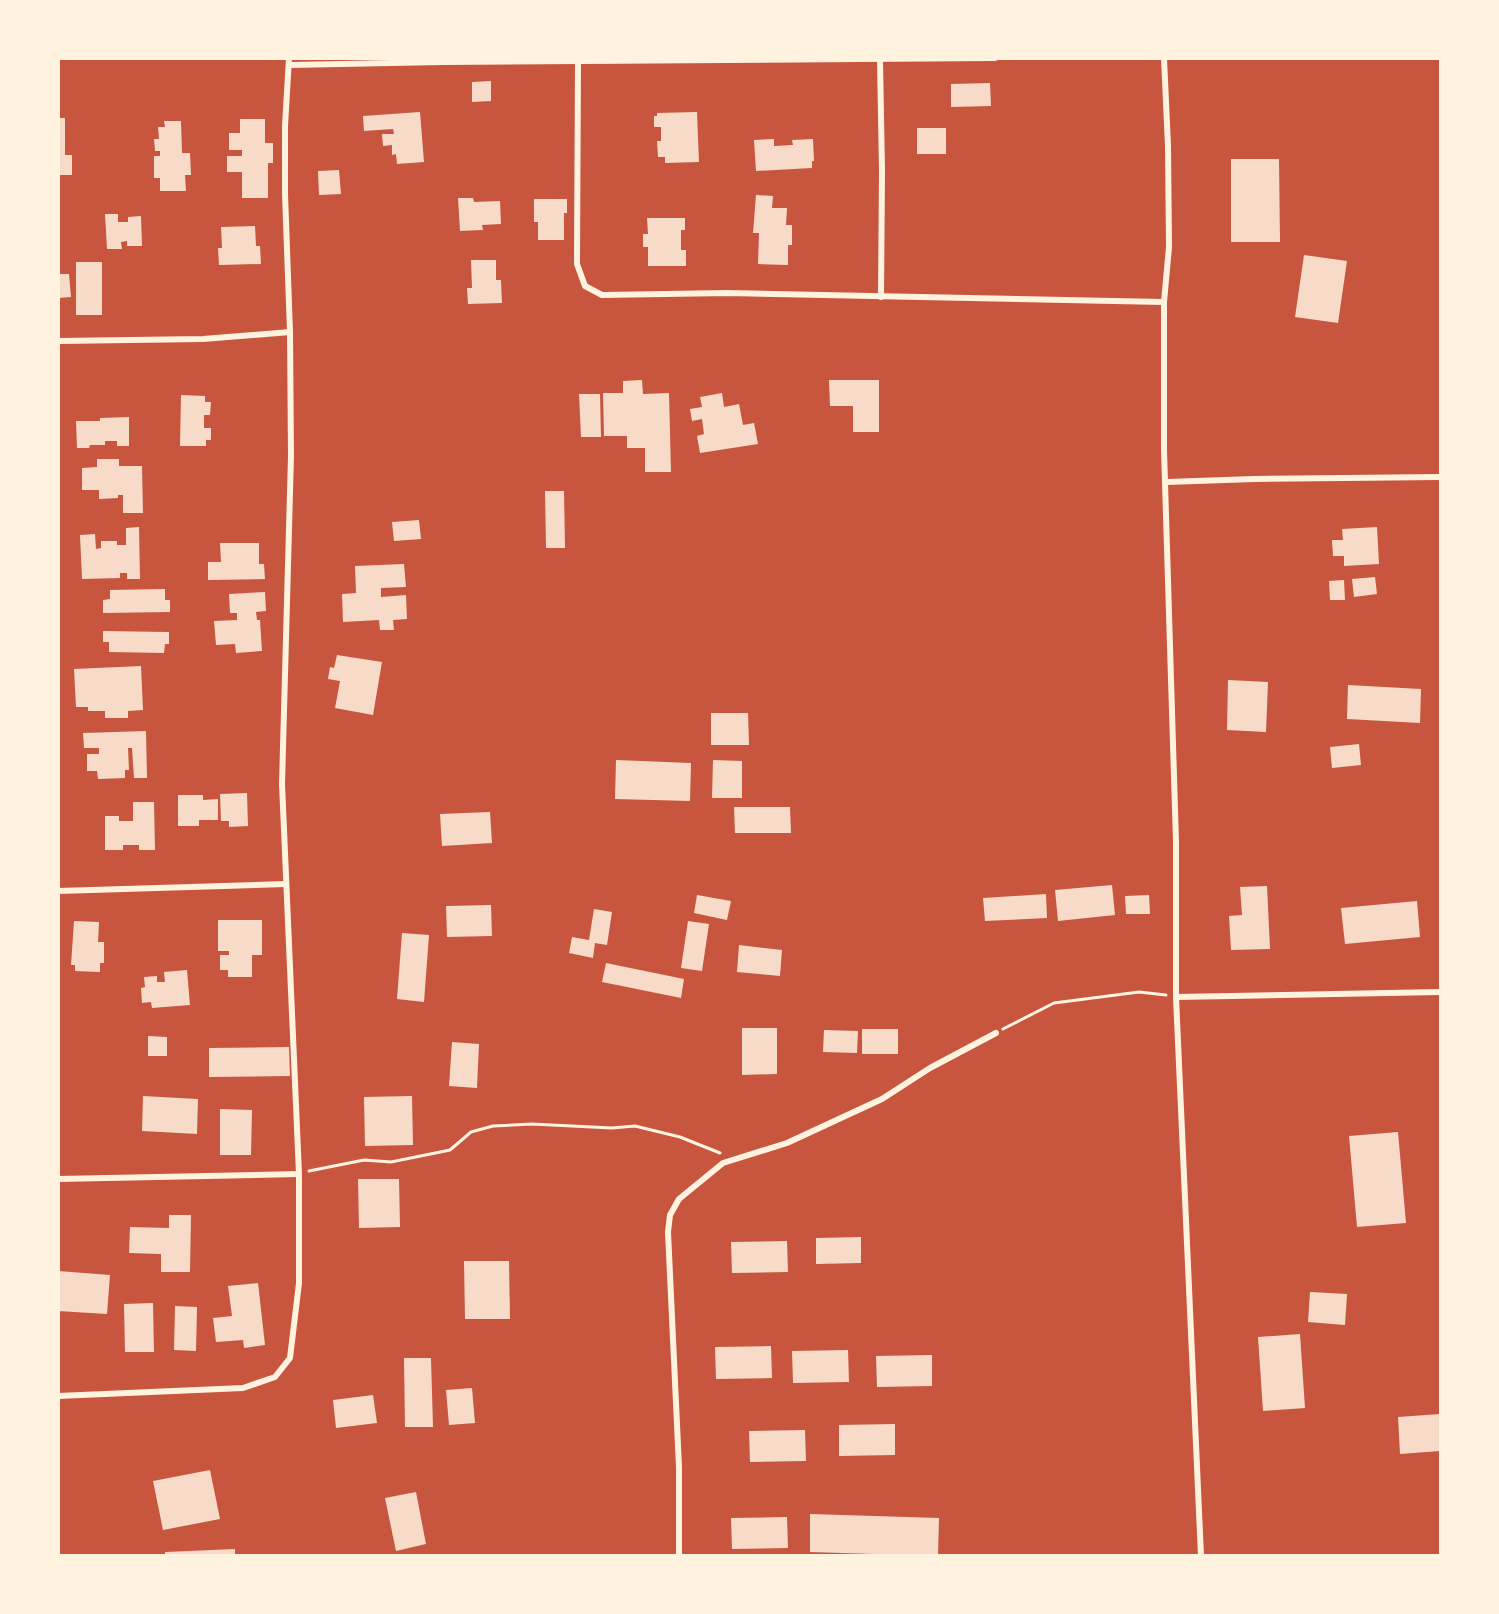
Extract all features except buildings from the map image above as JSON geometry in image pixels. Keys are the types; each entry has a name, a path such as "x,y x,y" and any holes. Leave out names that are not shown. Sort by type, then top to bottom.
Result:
{"street":[{"path":"58,1396 243,1388 275,1377 290,1358 300,1283 298,1174 282,784 291,456 285,126 289,62 995,58"},
{"path":"1164,58 1168,146 1168,247 1164,302 1164,450 1167,483 1176,842 1176,997 1202,1556"},
{"path":"880,60 881,297"},
{"path":"578,62 578,264 585,286 602,295 727,293 1164,302"},
{"path":"58,340 203,339 290,332"},
{"path":"1167,483 1254,478 1440,477"},
{"path":"58,891 286,884"},
{"path":"1176,997 1440,992"},
{"path":"679,1556 679,1467 668,1232 670,1215 679,1199 723,1163 787,1143 882,1099 930,1068 996,1033"},
{"path":"58,1179 298,1174"}],"path":[{"path":"996,1033 1054,1003 1139,992 1176,997"},
{"path":"298,1174 364,1160 391,1162 450,1150 471,1132 493,1126 522,1125 612,1128 635,1126 680,1137 735,1160"}]}
